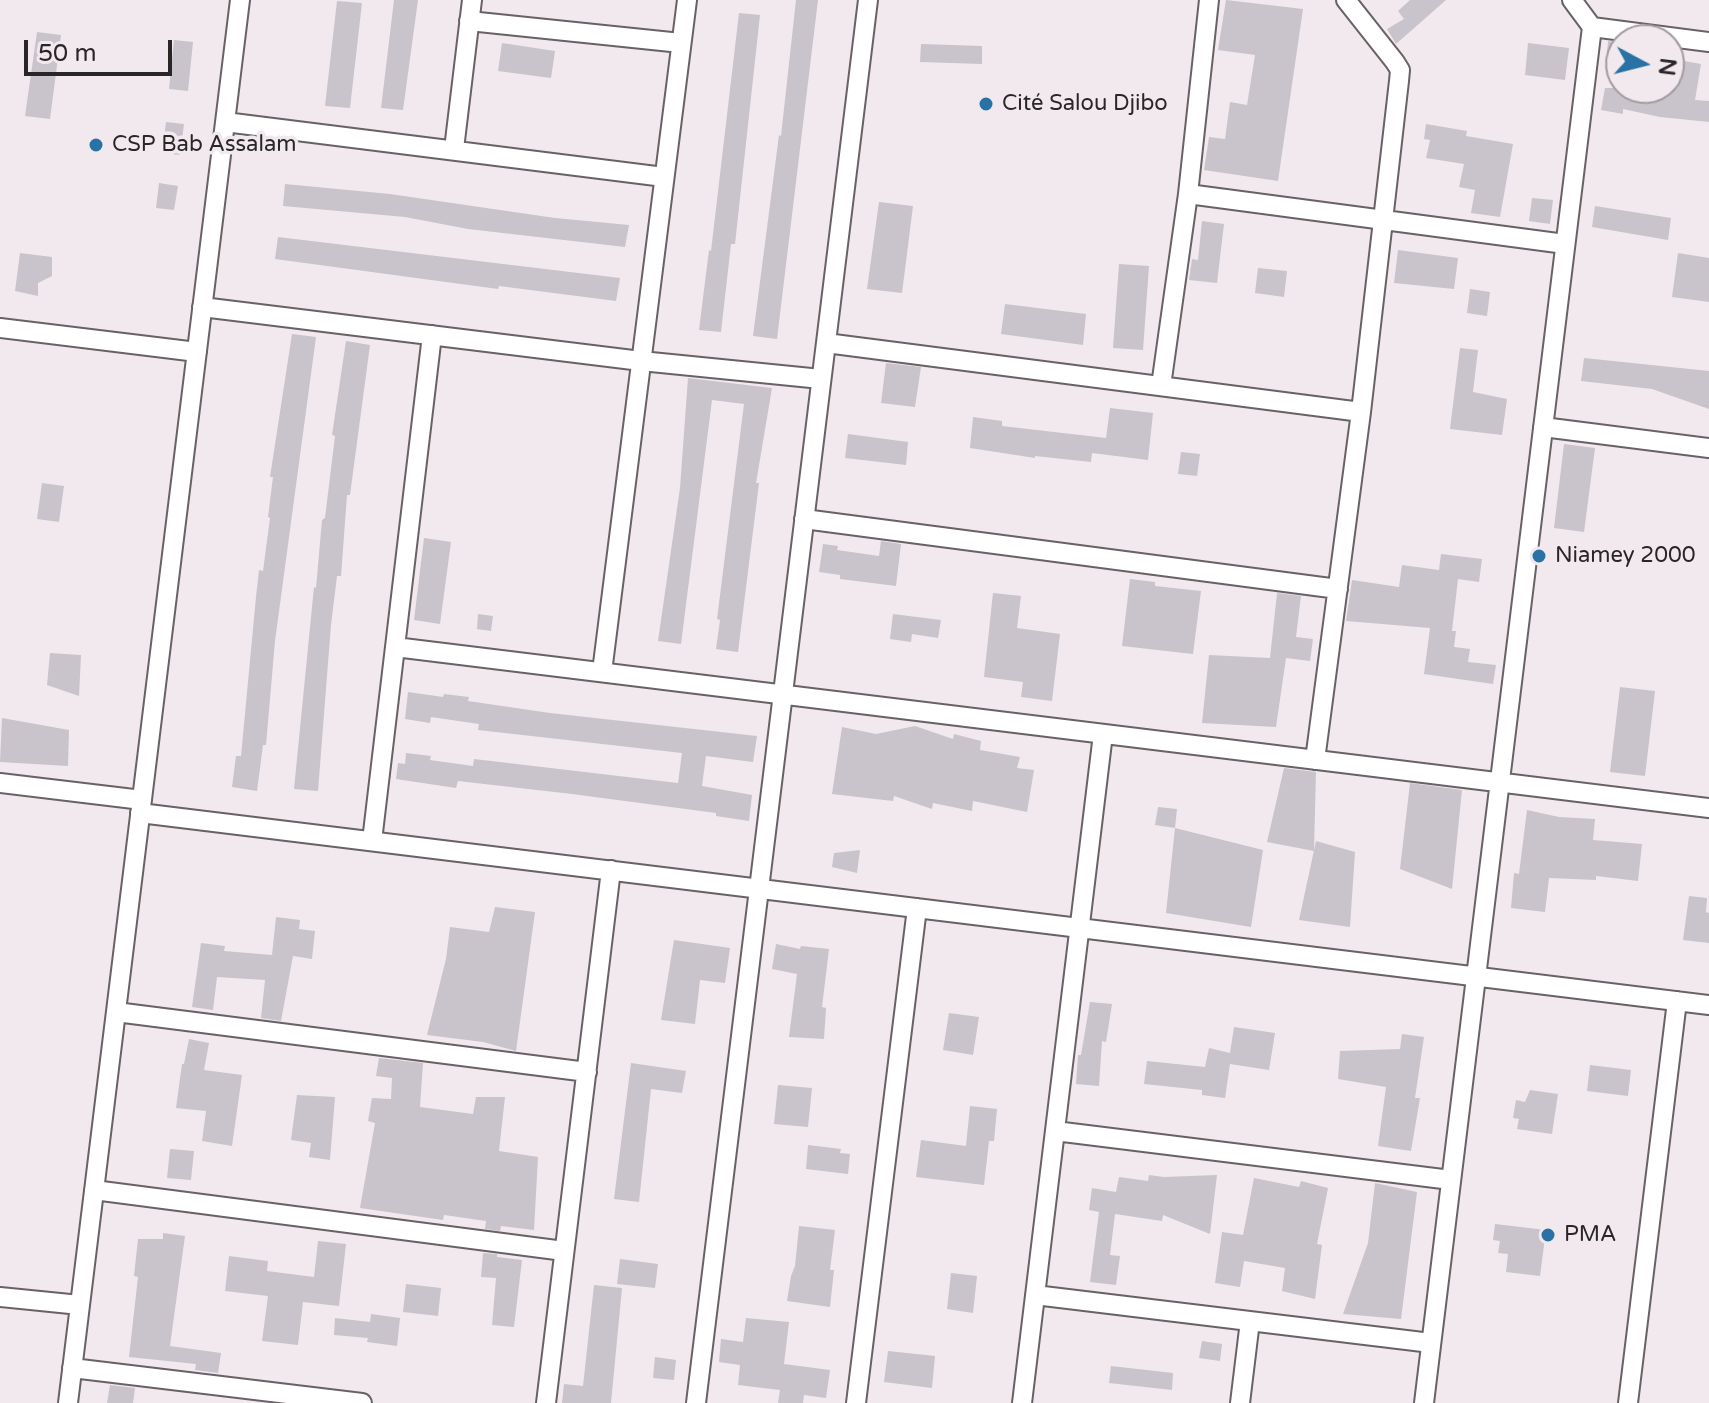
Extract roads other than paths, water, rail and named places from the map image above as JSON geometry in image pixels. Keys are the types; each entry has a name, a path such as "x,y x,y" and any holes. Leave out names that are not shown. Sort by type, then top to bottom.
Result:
{"street":[{"path":"68,1403 240,0"},
{"path":"454,149 472,0"},
{"path":"602,672 687,0"},
{"path":"696,1403 868,0"},
{"path":"1161,386 1188,194 1209,0"},
{"path":"1315,760 1361,412 1400,70 1346,0"},
{"path":"1424,1403 1592,27 1572,0"},
{"path":"469,21 681,43"},
{"path":"1592,27 1709,42"},
{"path":"225,122 664,177"},
{"path":"1188,194 1565,244"},
{"path":"202,307 641,361 821,379"},
{"path":"0,328 197,352"},
{"path":"372,841 432,335"},
{"path":"826,343 1361,412"},
{"path":"1543,427 1709,448"},
{"path":"804,519 1338,589"},
{"path":"395,647 1709,808"},
{"path":"1022,1403 1103,734"},
{"path":"0,783 372,841 1709,1005"},
{"path":"546,1403 611,870"},
{"path":"856,1403 917,908"},
{"path":"1628,1403 1677,1001"},
{"path":"116,1012 587,1072"},
{"path":"1055,1131 1451,1180"},
{"path":"94,1190 564,1251"},
{"path":"1035,1295 1431,1343"},
{"path":"0,1297 80,1305"},
{"path":"1240,1403 1250,1321"},
{"path":"72,1368 362,1403"}],"place":[{"name":"Cité Salou Djibo","path":"986,104"},
{"name":"CSP Bab Assalam","path":"96,145"},
{"name":"Niamey 2000","path":"1539,556"},
{"name":"PMA","path":"1548,1235"}]}
